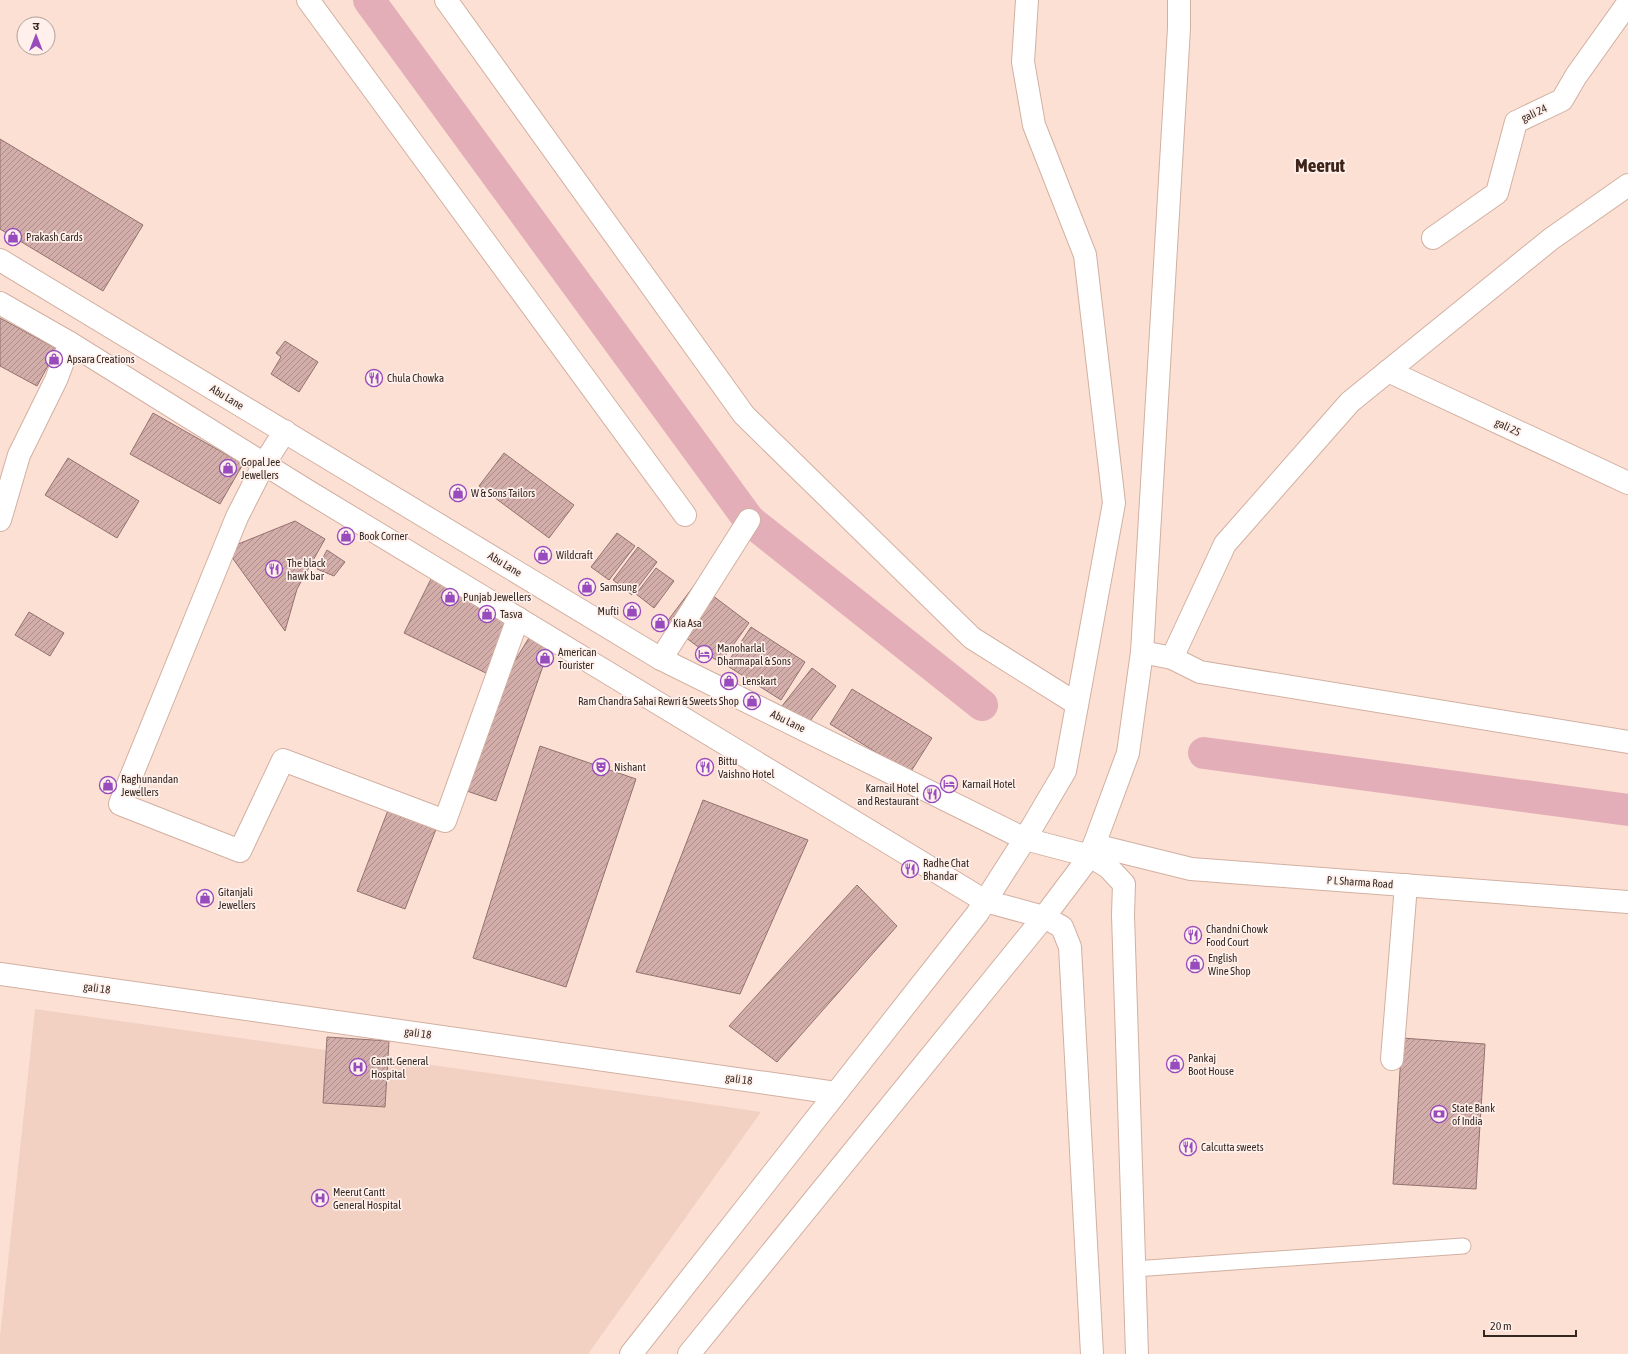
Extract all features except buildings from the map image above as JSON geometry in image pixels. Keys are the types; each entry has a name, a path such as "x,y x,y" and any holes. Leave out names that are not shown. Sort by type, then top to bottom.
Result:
{"street":[{"path":"308,0 685,515"},
{"path":"446,0 744,415 972,638 1077,704"},
{"path":"631,1354 985,901 1025,839 1065,771 1114,503 1085,255 1032,117 1023,62 1027,0"},
{"path":"689,1354 1044,917 1092,850 1128,753 1142,652 1179,36 1179,0"},
{"name":"gali 24","path":"1433,238 1497,193 1516,122 1562,100 1576,76 1628,3"},
{"path":"1172,658 1226,544 1350,402 1551,240 1628,185"},
{"name":"Abu Lane","path":"0,260 662,658 1025,839 1092,850"},
{"path":"0,303 70,343 264,464 985,901 1044,917 1062,927 1070,947 1092,1354"},
{"path":"0,520 19,455 56,380 70,343"},
{"name":"gali 25","path":"1388,370 1628,483"},
{"path":"285,432 264,464 237,517 120,804 240,851 283,760 445,821 518,618"},
{"path":"662,658 748,520"},
{"path":"1142,652 1172,658 1200,672 1628,742"},
{"path":"1092,850 1124,884 1123,923 1137,1354"},
{"name":"P L Sharma Road","path":"1092,850 1191,869 1628,902"},
{"path":"1392,1059 1406,885"},
{"name":"gali 18","path":"0,974 836,1093"}],"lane":[{"path":"1134,1269 1463,1246"}],"shaded area":[{"name":"Meerut Cantt General Hospital","path":"35,1009 761,1112 588,1354 0,1354 0,1337"}],"waterway":[{"path":"369,0 749,520 982,705"},
{"path":"1204,753 1628,810"}],"place":[{"name":"Prakash Cards","path":"13,237"},
{"name":"Apsara Creations","path":"54,359"},
{"name":"Chula Chowka","path":"374,378"},
{"name":"Gopal Jee Jewellers","path":"228,468"},
{"name":"W & Sons Tailors","path":"458,493"},
{"name":"Book Corner","path":"346,536"},
{"name":"Wildcraft","path":"543,555"},
{"name":"The black hawk bar","path":"274,569"},
{"name":"Samsung","path":"587,587"},
{"name":"Punjab Jewellers","path":"450,597"},
{"name":"Mufti","path":"632,611"},
{"name":"Tasva","path":"487,614"},
{"name":"Kia Asa","path":"660,623"},
{"name":"Manoharlal Dharmapal & Sons","path":"704,654"},
{"name":"American Tourister","path":"545,658"},
{"name":"Lenskart","path":"729,681"},
{"name":"Ram Chandra Sahai Rewri & Sweets Shop","path":"752,701"},
{"name":"Nishant","path":"601,767"},
{"name":"Bittu Vaishno Hotel","path":"705,767"},
{"name":"Karnail Hotel","path":"949,784"},
{"name":"Raghunandan Jewellers","path":"108,785"},
{"name":"Karnail Hotel and Restaurant","path":"932,794"},
{"name":"Radhe Chat Bhandar","path":"910,869"},
{"name":"Gitanjali Jewellers","path":"205,898"},
{"name":"Chandni Chowk Food Court","path":"1193,935"},
{"name":"English Wine Shop","path":"1195,964"},
{"name":"Pankaj Boot House","path":"1175,1064"},
{"name":"Cantt. General Hospital","path":"358,1067"},
{"name":"State Bank of India","path":"1439,1114"},
{"name":"Calcutta sweets","path":"1188,1147"},
{"name":"Meerut Cantt General Hospital","path":"320,1198"}],"district":[{"name":"Meerut","path":"1320,165"}]}
